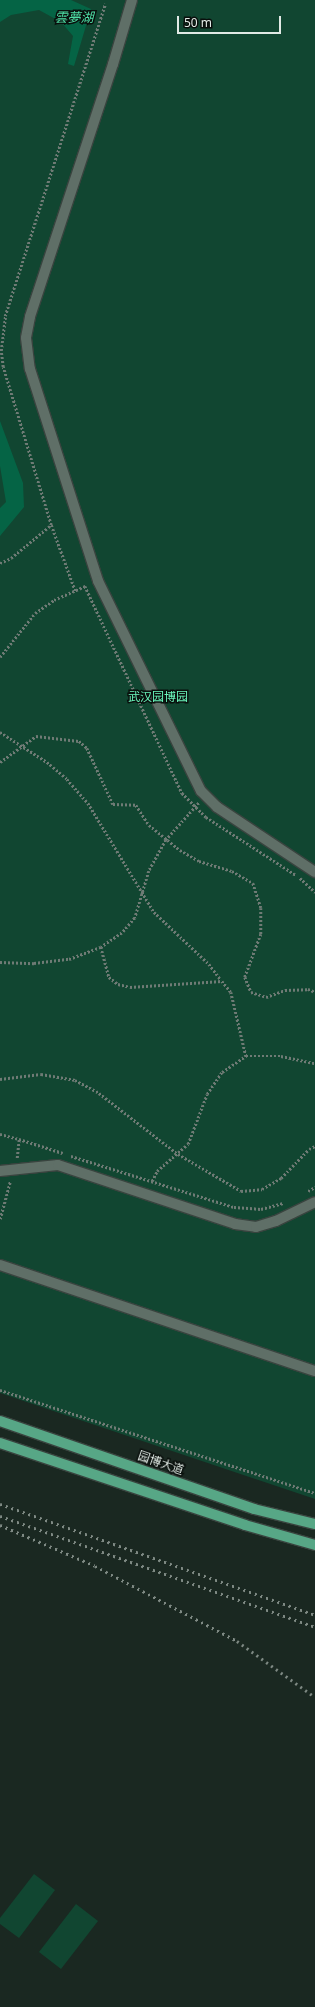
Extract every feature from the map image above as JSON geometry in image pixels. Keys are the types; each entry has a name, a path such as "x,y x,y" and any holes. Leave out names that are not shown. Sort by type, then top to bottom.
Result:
{"main road":[{"name":"园博大道","path":"0,1421 254,1509 315,1524"},
{"path":"0,1443 245,1525 315,1545"}],"lane":[{"path":"132,0 111,71 30,317 26,338 30,369 98,581 176,743 208,797 217,807 242,826 315,872"},
{"path":"0,1171 14,1163 58,1165 235,1224 256,1226 276,1220 315,1202"},
{"path":"0,1265 315,1371"}],"path":[{"path":"0,563 11,558 51,525"},
{"path":"0,657 35,613 54,600 85,586"},
{"path":"0,732 47,762 88,803 141,894 154,912 209,964 231,992 246,1056"},
{"path":"0,762 36,736 79,741 87,748 113,804 136,805 149,825 166,840 199,861 232,871 253,883 261,908 261,934 245,977 251,992 266,997 285,990 308,989 315,992"},
{"path":"0,962 34,963 70,958 101,947 122,933 135,918 149,870 166,840 180,822 208,797"},
{"path":"101,947 109,977 118,984 130,987 222,981"},
{"path":"152,1181 157,1171 188,1144 207,1094 222,1072 246,1056 281,1056 315,1063"},
{"path":"0,1079 41,1074 75,1080 98,1093 178,1154 241,1191 262,1189 281,1178 309,1149 315,1146"},
{"path":"0,1134 234,1207 262,1209 285,1203"},
{"path":"0,1219 19,1139"},
{"path":"303,1193 315,1187"},
{"path":"0,1390 315,1493"}],"green space":[{"name":"武汉园博园","path":"0,0 315,0 315,1499 0,1393"},
{"path":"34,1874 55,1890 19,1938 0,1924 0,1918"},
{"path":"76,1904 98,1921 61,1969 39,1952"}],"water":[{"name":"雲夢湖","path":"0,0 71,0 91,9 74,66 68,64 73,36 61,22 39,10 11,15 0,22"},
{"path":"0,421 23,483 24,507 0,536 0,508 6,502 0,466"}],"railway":[{"path":"0,1504 315,1615"},
{"path":"0,1516 315,1627"},
{"path":"0,1525 95,1566 237,1641 315,1697"}]}
